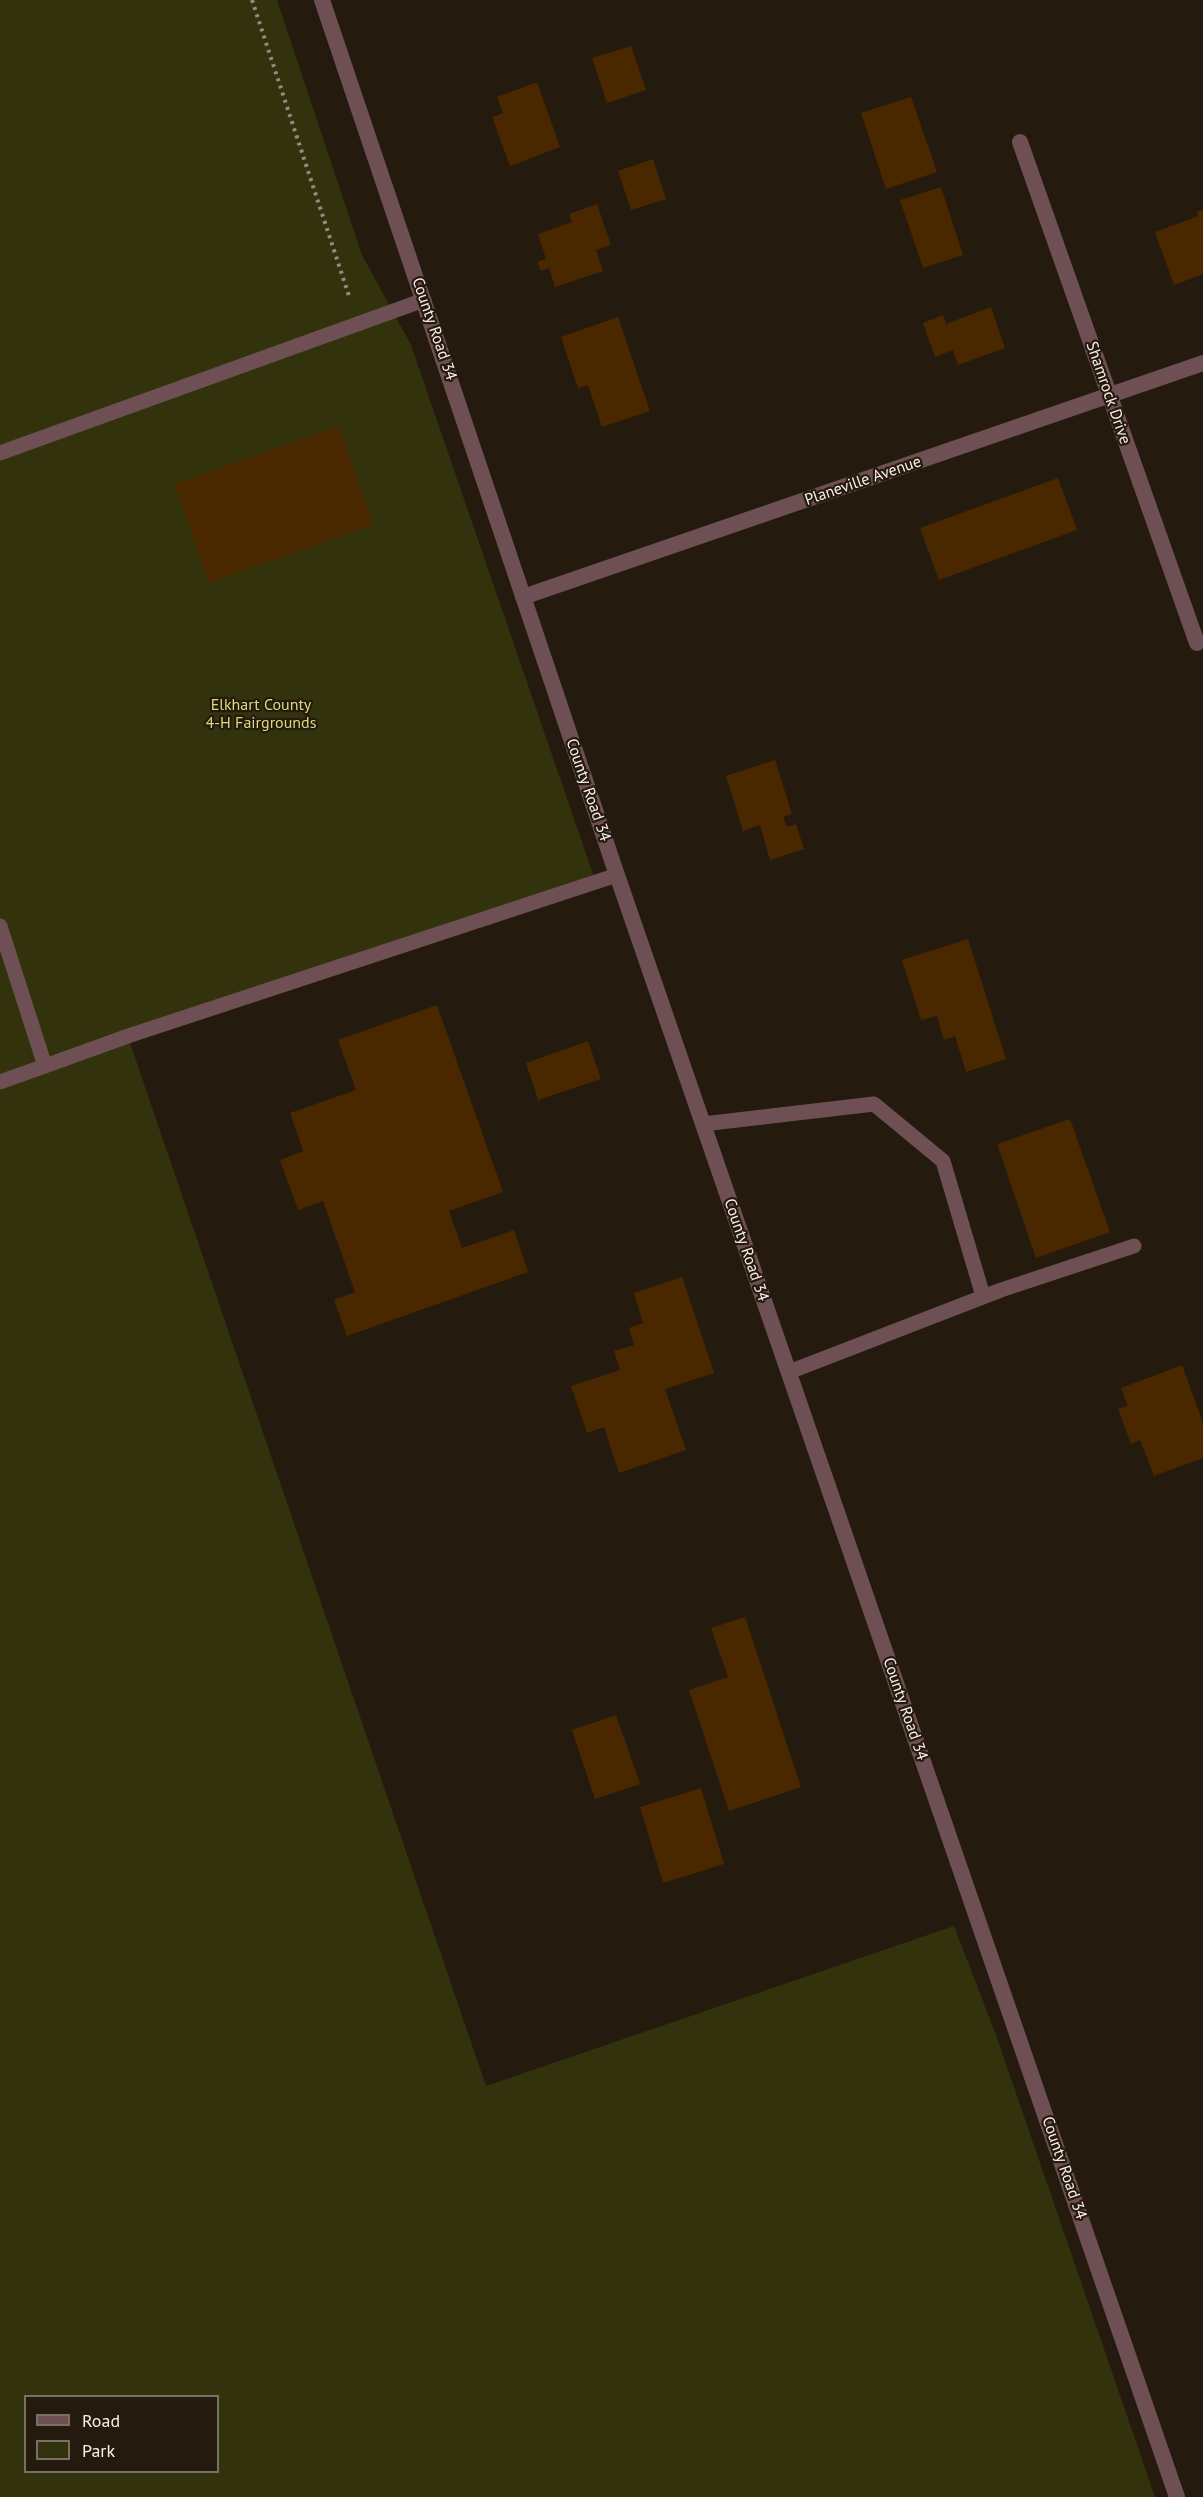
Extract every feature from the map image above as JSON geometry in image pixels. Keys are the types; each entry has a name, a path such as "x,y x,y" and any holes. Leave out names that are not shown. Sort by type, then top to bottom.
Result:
{"street":[{"name":"County Road 34","path":"322,0 617,875 1177,2497"},
{"name":"Shamrock Drive","path":"1020,142 1197,644"},
{"name":"Planeville Avenue","path":"523,597 1203,363"}],"lane":[{"path":"0,453 424,300"},
{"path":"0,1082 128,1036 617,875"},
{"path":"0,926 45,1066"},
{"path":"703,1124 874,1104 943,1161 983,1296"},
{"path":"789,1372 983,1296 1134,1246"}],"path":[{"path":"252,0 358,324"}],"green space":[{"name":"Elkhart County 4-H Fairgrounds","path":"0,0 277,0 362,255 411,345 594,877 128,1037 486,2086 954,1926 996,2035 1155,2497 0,2497"}],"building":[{"path":"631,46 646,90 607,103 592,58"},
{"path":"537,82 560,147 510,166 492,117 503,113 497,97"},
{"path":"911,97 937,172 886,189 861,113"},
{"path":"653,159 666,199 631,210 618,171"},
{"path":"941,187 963,255 923,268 900,200"},
{"path":"597,204 611,245 596,250 603,271 555,287 549,268 541,271 537,262 546,259 538,234 572,222 569,214"},
{"path":"1203,210 1203,274 1174,285 1155,232 1198,216 1197,212"},
{"path":"991,307 1005,348 958,365 953,350 935,357 923,323 943,315 946,324"},
{"path":"618,317 650,411 602,427 588,385 578,388 561,337"},
{"path":"339,426 373,525 209,583 174,484"},
{"path":"1058,478 1077,530 939,580 920,528"},
{"path":"775,760 792,814 783,817 787,827 796,824 804,849 770,860 760,825 743,831 726,776"},
{"path":"968,939 1006,1059 966,1072 955,1036 944,1040 937,1016 921,1020 902,960"},
{"path":"437,1005 503,1192 449,1211 462,1248 514,1230 528,1272 347,1336 334,1300 355,1292 323,1201 298,1210 280,1160 303,1151 290,1113 356,1090 338,1040"},
{"path":"588,1041 601,1079 538,1100 526,1063"},
{"path":"1070,1119 1110,1232 1036,1258 997,1144"},
{"path":"682,1277 714,1373 665,1389 686,1450 619,1473 604,1427 587,1433 571,1386 620,1370 614,1351 634,1345 629,1328 643,1323 634,1293"},
{"path":"1182,1365 1203,1423 1203,1458 1154,1476 1140,1440 1131,1444 1118,1409 1128,1406 1121,1388"},
{"path":"745,1617 801,1787 729,1811 689,1690 728,1677 711,1628"},
{"path":"616,1715 640,1784 595,1799 572,1730"},
{"path":"701,1788 724,1864 663,1883 640,1807"}]}
